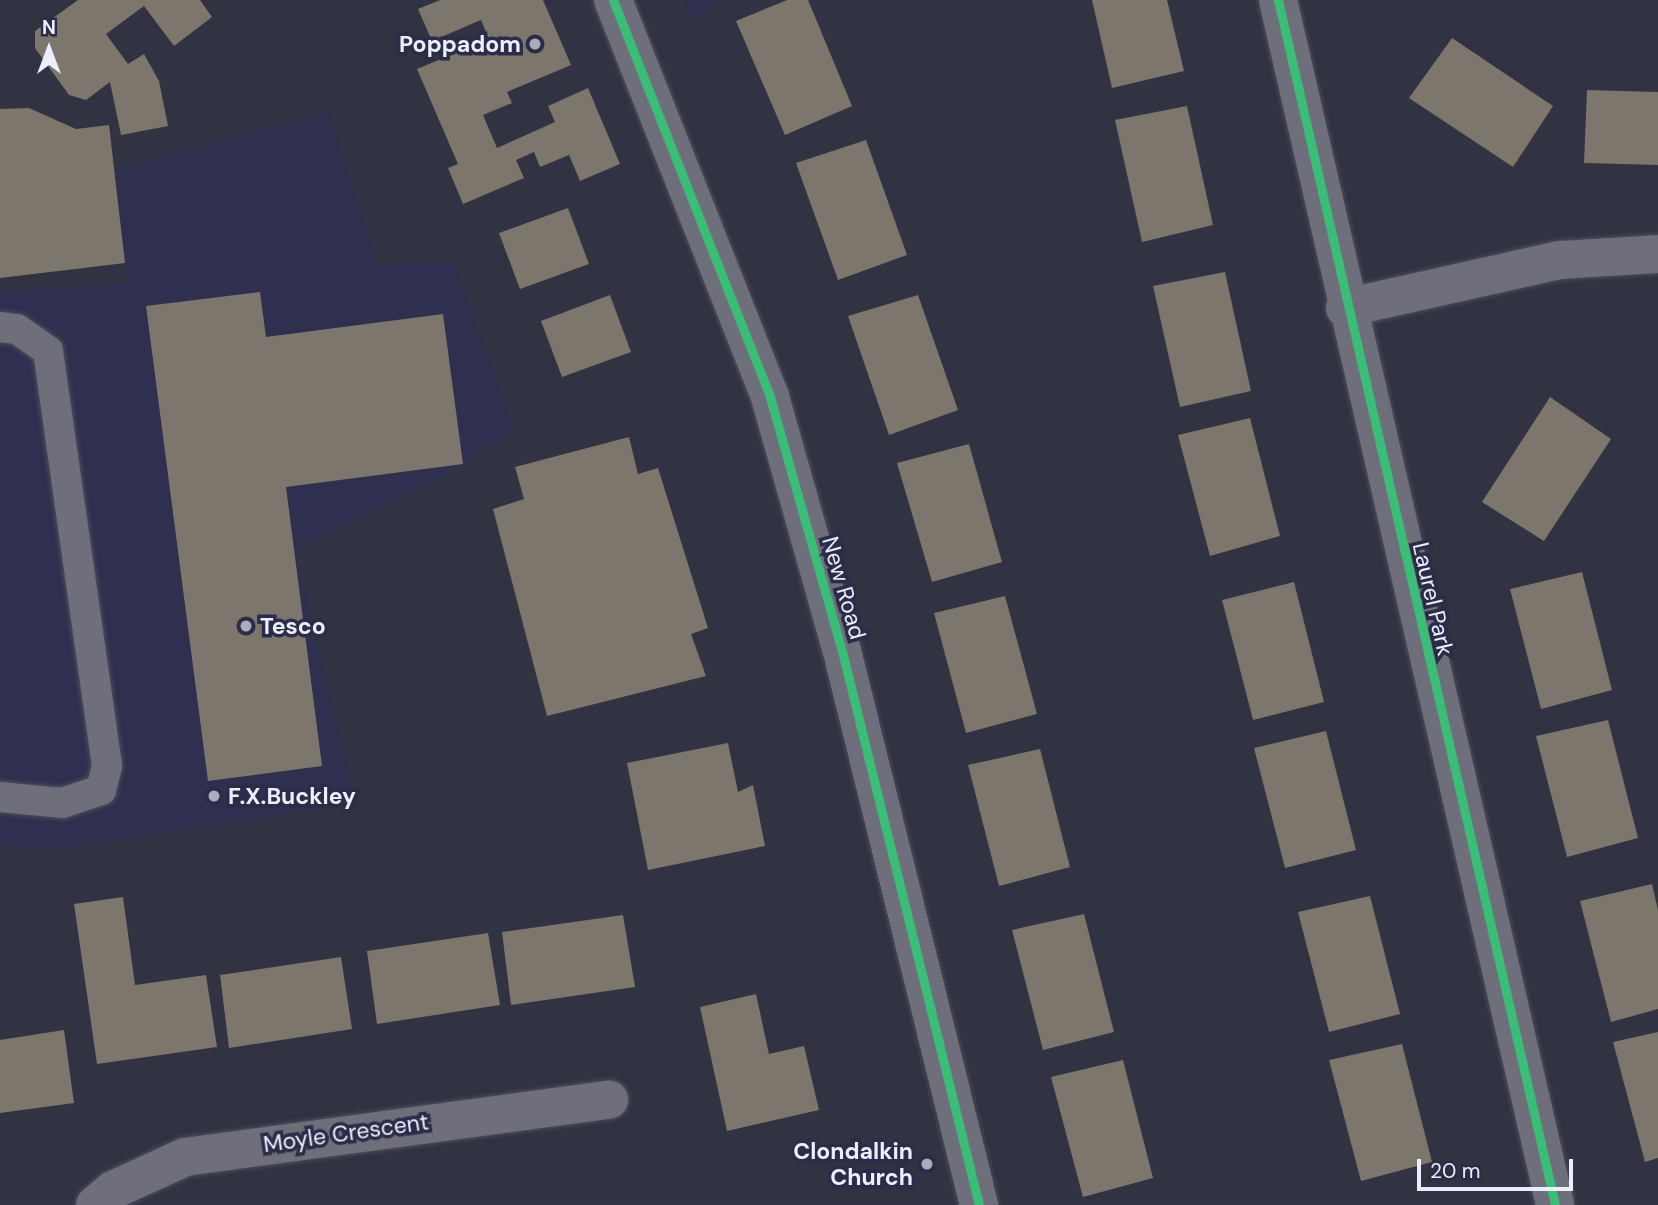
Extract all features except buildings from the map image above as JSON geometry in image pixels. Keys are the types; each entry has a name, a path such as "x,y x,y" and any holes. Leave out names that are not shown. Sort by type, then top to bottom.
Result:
{"street":[{"name":"New Road","path":"613,0 770,397 842,651 979,1205"},
{"name":"Laurel Park","path":"1278,0 1345,309 1555,1205"},
{"path":"1345,309 1560,260 1658,254"},
{"name":"Moyle Crescent","path":"95,1205 113,1190 185,1157 609,1100"}],"lane":[{"path":"0,327 17,329 48,351 107,766 101,790 62,803 0,797"}],"shaded area":[{"path":"683,0 723,0 690,21"},
{"path":"328,111 377,265 453,261 513,429 456,469 294,550 356,803 70,848 0,846 0,292 129,283 115,170"}],"cycle path":[{"path":"613,0 770,397 842,651 979,1205"},
{"path":"1278,0 1555,1205"}],"place":[{"name":"Poppadom","path":"535,44"},
{"name":"Tesco","path":"246,626"},
{"name":"F.X.Buckley","path":"214,796"},
{"name":"Clondalkin Church","path":"927,1164"}]}
